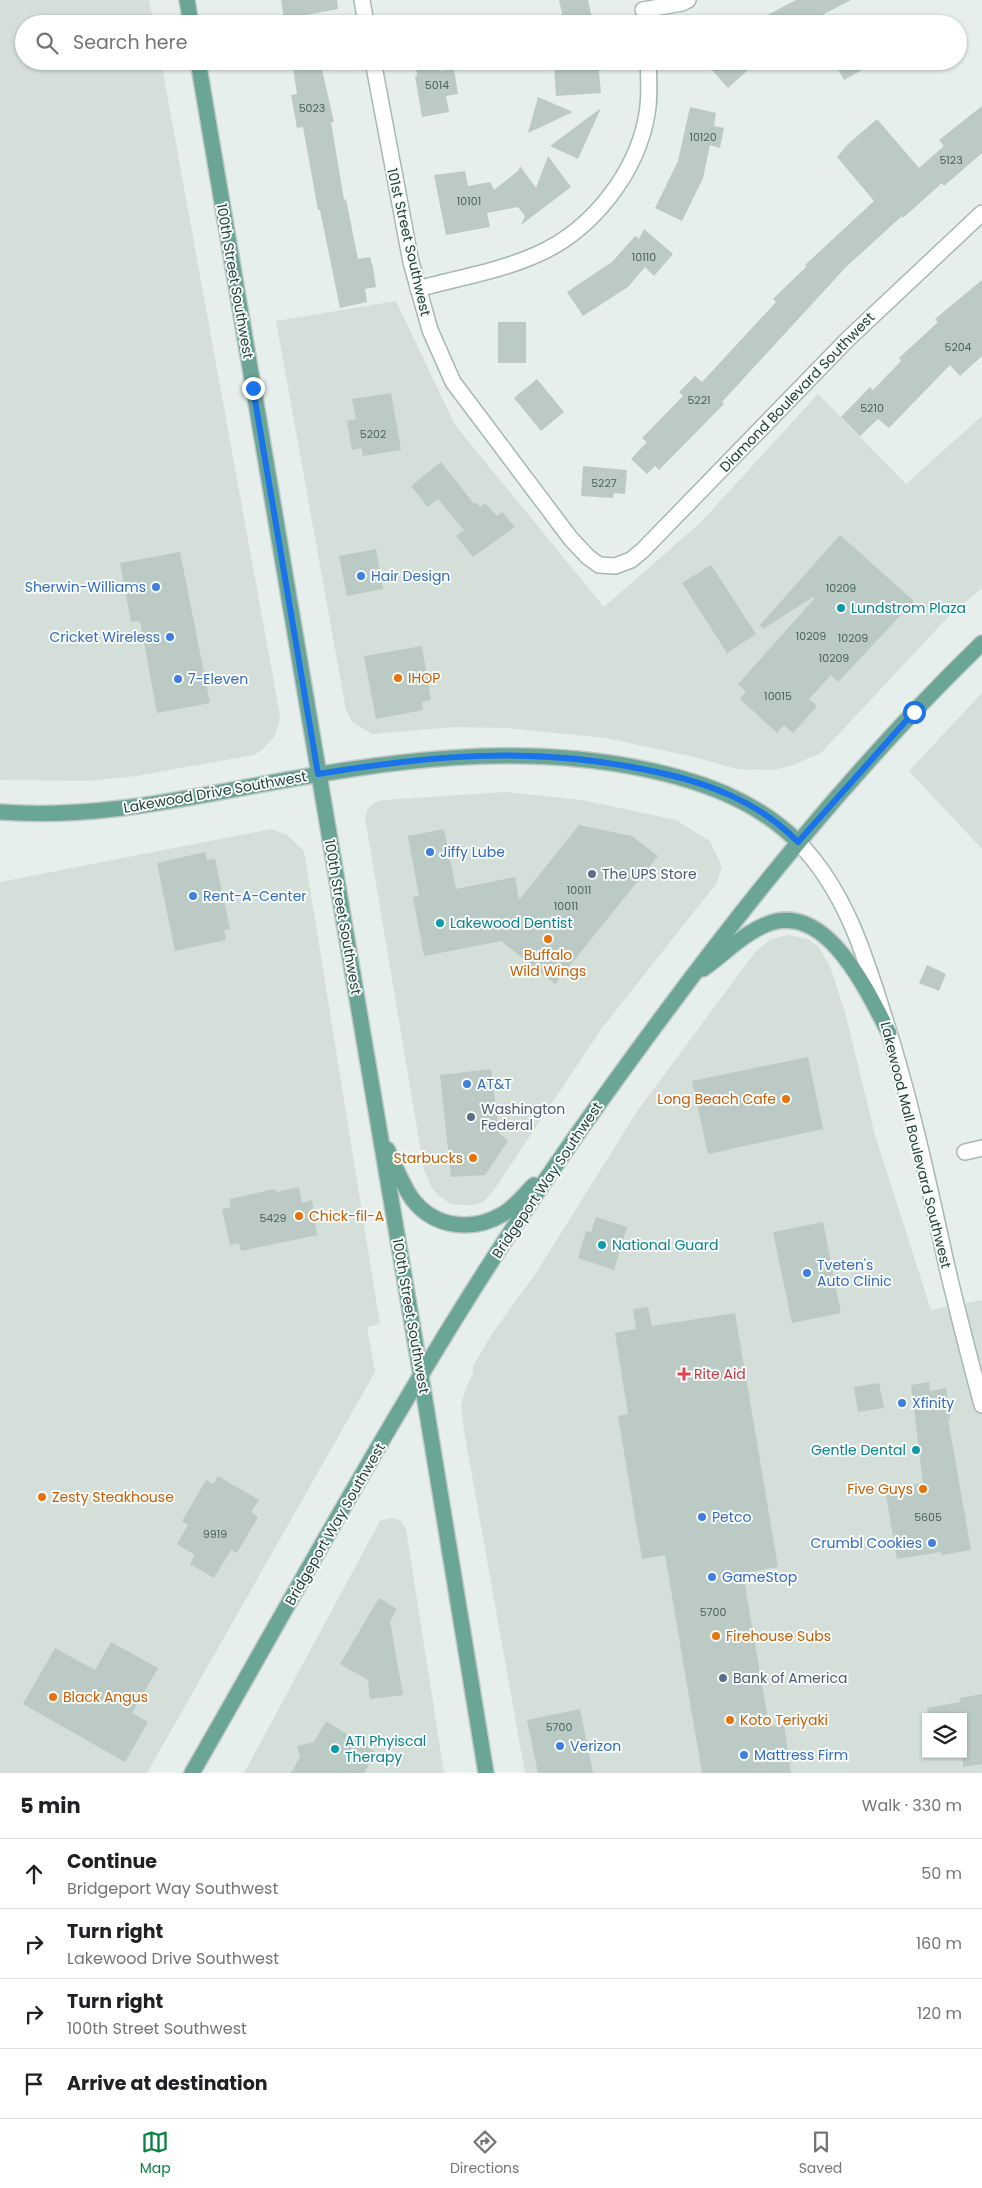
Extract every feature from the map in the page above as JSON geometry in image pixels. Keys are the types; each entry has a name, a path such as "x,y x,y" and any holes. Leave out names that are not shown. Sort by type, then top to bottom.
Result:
{"main road":[{"path":"187,0 190,15"},
{"name":"100th Street Southwest","path":"200,70 421,1376 486,1773"},
{"name":"Bridgeport Way Southwest","path":"192,1773 421,1376 491,1262 561,1158 690,979 763,884 914,712 982,643"},
{"name":"Lakewood Drive Southwest","path":"0,812 52,814 135,808 318,774 407,760 484,754 546,755 592,760 673,775 719,790 759,810 785,829 798,842"},
{"path":"690,979 766,924 783,921 800,923 824,935 838,948 856,971 889,1033"},
{"path":"380,1137 413,1200 427,1214 452,1224 469,1225 490,1220 504,1213 561,1158"}],"street":[{"path":"362,0 364,15"},
{"path":"643,11 688,0"},
{"name":"101st Street Southwest","path":"375,70 402,222 418,289 438,351 463,397 571,539 593,562 610,567"},
{"path":"418,289 539,254 585,222 601,208 625,170 638,144 646,116 649,87 648,70"},
{"name":"Diamond Boulevard Southwest","path":"610,567 625,563 644,550 848,339 982,213"},
{"name":"Lakewood Mall Boulevard Southwest","path":"798,842 823,872 849,918 862,949 889,1033 918,1140 955,1300 982,1405"},
{"path":"964,1152 982,1148"}],"shaded area":[{"path":"0,0 149,0 152,15 15,15 15,70 163,70 280,719 274,737 262,750 254,755 136,776 89,781 0,780"},
{"path":"396,301 455,425 604,607 701,522 818,394 906,484 982,416 982,588 949,616 821,753 790,766 773,770 737,769 694,757 606,738 505,728 455,727 372,734 353,723 346,710 276,321"},
{"path":"982,693 982,849 909,771"},
{"path":"506,792 582,800 676,820 710,841 722,867 716,884 602,1028 494,1190 483,1202 473,1205 451,1204 439,1196 432,1188 424,1170 365,818 368,808 376,802 384,800"},
{"path":"272,829 287,835 304,851 380,1324 367,1327 375,1372 147,1773 0,1773 0,882"},
{"path":"788,935 808,939 818,946 830,966 845,1012 875,1135 931,1310 982,1300 982,1773 525,1773 464,1431 461,1406 465,1390 473,1373 473,1366 492,1334 536,1273 638,1110 756,951 771,939"},
{"path":"390,1518 400,1520 406,1529 444,1773 244,1773 380,1521"}],"building":[{"path":"281,0 337,0 338,9 306,15 283,15"},
{"path":"559,0 588,0 591,15 562,15"},
{"path":"796,0 851,0 822,15 767,15"},
{"path":"293,70 322,70 334,122 331,122 344,200 346,199 358,259 370,257 373,267 376,287 365,289 367,302 340,308 320,210 318,210 303,127 297,128 291,95 297,94"},
{"path":"416,70 454,70 458,94 446,96 449,112 422,117 415,76 417,76"},
{"path":"554,70 599,70 601,93 556,96"},
{"path":"712,70 748,70 728,88"},
{"path":"838,70 862,70 844,80"},
{"path":"538,97 573,112 528,133"},
{"path":"982,106 982,153 944,186 942,183 903,218 902,216 846,267 722,402 724,404 659,470 655,466 647,474 631,459 647,442 642,438 683,396 679,392 695,376 702,382 776,302 773,299 807,266 805,265 874,201 837,157 848,144 877,119 919,168 944,146 939,140"},
{"path":"690,107 716,113 714,126 724,128 720,148 710,145 703,178 682,221 655,208 678,161"},
{"path":"601,108 578,159 550,146"},
{"path":"548,156 571,187 521,225 525,216 518,207 487,213 490,227 446,235 434,175 465,171 468,186 490,182 494,190 518,171 520,166 536,188"},
{"path":"644,229 673,254 654,276 645,267 628,287 583,316 567,292 612,262 635,236 639,239"},
{"path":"982,280 982,356 960,376 950,365 889,428 878,419 860,436 841,417 870,387 873,390 901,361 899,358 938,322 935,319"},
{"path":"498,322 526,322 526,363 498,363"},
{"path":"537,379 564,412 541,431 514,398"},
{"path":"391,393 401,450 363,456 361,448 352,450 347,421 356,419 352,399"},
{"path":"441,462 474,504 476,502 480,507 485,503 497,516 502,512 515,527 473,557 456,536 464,530 438,499 428,507 411,486"},
{"path":"583,466 627,470 625,494 614,493 613,498 581,496"},
{"name":"Lundstrom Plaza","path":"840,535 914,601 838,682 831,675 809,699 817,706 793,733 784,725 777,733 740,699 746,692 738,684 814,599 813,597 763,629 760,625"},
{"name":"Hair Design","path":"376,549 383,589 347,596 339,556"},
{"path":"180,552 210,703 157,713 140,621 131,622 120,563"},
{"path":"711,565 756,634 727,653 682,583"},
{"name":"IHOP","path":"422,646 431,700 422,702 423,710 376,719 364,656"},
{"path":"579,825 632,836 658,856 555,984 501,941 424,956 413,897 419,896 408,836 444,829 456,889 515,877 519,900"},
{"name":"Rent-A-Center","path":"205,852 207,860 215,859 230,929 224,930 226,940 175,951 157,863"},
{"path":"927,965 946,974 939,991 919,983"},
{"path":"808,1057 823,1129 708,1154 692,1081"},
{"path":"491,1069 499,1133 508,1141 485,1175 451,1177 440,1075"},
{"path":"299,1187 302,1203 312,1200 317,1235 241,1251 239,1243 230,1245 222,1209 231,1207 229,1199 275,1189 276,1192"},
{"name":"National Guard","path":"596,1217 627,1227 614,1270 578,1258 586,1231 591,1232"},
{"name":"Tveten's Auto Clinic","path":"823,1222 841,1313 792,1323 773,1232"},
{"path":"648,1307 652,1326 735,1313 778,1567 743,1573 769,1726 784,1724 791,1773 702,1773 665,1555 642,1559 618,1416 628,1414 615,1333 636,1329 633,1309"},
{"path":"929,1382 930,1391 946,1388 950,1419 948,1419 971,1550 942,1555 941,1552 897,1559 885,1489 923,1483 911,1385"},
{"path":"879,1383 884,1408 858,1412 854,1387"},
{"path":"218,1476 259,1500 251,1512 258,1517 237,1553 231,1550 214,1578 190,1564 195,1555 177,1544 188,1525 182,1521 206,1480 213,1484"},
{"path":"379,1598 397,1609 390,1621 403,1695 370,1699 368,1680 340,1664"},
{"name":"Black Angus","path":"111,1642 158,1668 132,1713 148,1722 125,1762 23,1704 55,1648 95,1670"},
{"path":"982,1694 982,1764 963,1767 963,1758 967,1758 967,1713 928,1713 927,1708 960,1702 960,1698"},
{"name":"Verizon","path":"580,1709 593,1773 538,1773 527,1720"},
{"name":"ATI Phyiscal Therapy","path":"326,1721 376,1752 364,1773 291,1773 300,1757 297,1746 314,1742"}],"place":[{"name":"Hair Design","path":"361,576"},
{"name":"Sherwin-Williams","path":"156,587"},
{"name":"Lundstrom Plaza","path":"841,608"},
{"name":"Cricket Wireless","path":"170,637"},
{"name":"IHOP","path":"398,678"},
{"name":"7-Eleven","path":"178,679"},
{"name":"Jiffy Lube","path":"430,852"},
{"name":"The UPS Store","path":"592,874"},
{"name":"Rent-A-Center","path":"193,896"},
{"name":"Lakewood Dentist","path":"440,923"},
{"name":"Buffalo Wild Wings","path":"548,939"},
{"name":"AT&T","path":"467,1084"},
{"name":"Long Beach Cafe","path":"786,1099"},
{"name":"Washington Federal","path":"471,1117"},
{"name":"Starbucks","path":"473,1158"},
{"name":"Chick-fil-A","path":"299,1216"},
{"name":"National Guard","path":"602,1245"},
{"name":"Tveten's Auto Clinic","path":"807,1273"},
{"name":"Rite Aid","path":"684,1374"},
{"name":"Xfinity","path":"902,1403"},
{"name":"Gentle Dental","path":"916,1450"},
{"name":"Five Guys","path":"923,1489"},
{"name":"Zesty Steakhouse","path":"42,1497"},
{"name":"Petco","path":"702,1517"},
{"name":"Crumbl Cookies","path":"932,1543"},
{"name":"GameStop","path":"712,1577"},
{"name":"Firehouse Subs","path":"716,1636"},
{"name":"Bank of America","path":"723,1678"},
{"name":"Black Angus","path":"53,1697"},
{"name":"Koto Teriyaki","path":"730,1720"},
{"name":"Verizon","path":"560,1746"},
{"name":"ATI Phyiscal Therapy","path":"335,1749"},
{"name":"Mattress Firm","path":"744,1755"}],"route":[{"path":"253,388 318,774 407,760 484,754 546,755 598,761 673,775 719,790 759,810 785,829 798,842 914,712"}]}
